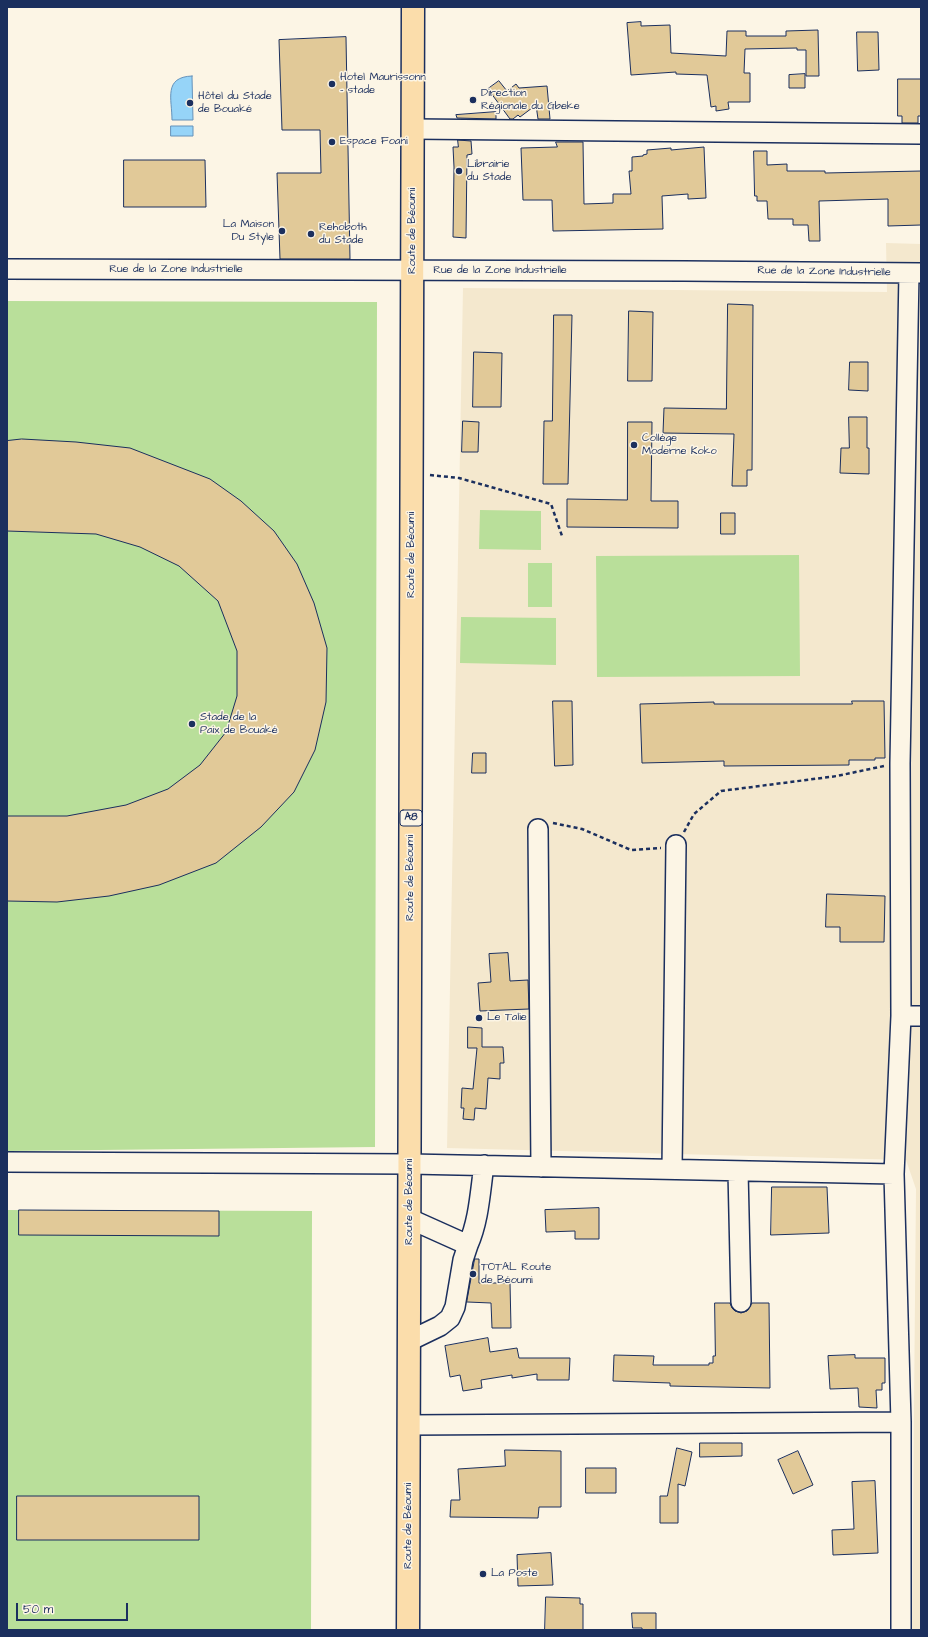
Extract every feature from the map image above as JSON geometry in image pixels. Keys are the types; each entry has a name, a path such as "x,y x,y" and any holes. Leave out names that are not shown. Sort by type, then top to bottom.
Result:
{"main road":[{"name":"Route de Béoumi","path":"408,1630 413,7"}],"street":[{"path":"413,129 921,134"},
{"name":"Rue de la Zone Industrielle","path":"7,269 915,273"},
{"path":"901,1630 901,1422 894,1174 901,1016 900,763 915,273"},
{"path":"538,829 541,1167"},
{"path":"672,1169 676,845"},
{"path":"901,1016 921,1016"},
{"path":"7,1162 484,1165 894,1174"},
{"path":"409,1341 440,1326 450,1318 455,1307 463,1260 478,1217 484,1165"},
{"path":"738,1171 741,1302"},
{"path":"410,1219 468,1245"},
{"path":"409,1425 901,1422"}],"path":[{"path":"412,473 459,478 551,504 562,536"},
{"path":"538,829 555,822 582,829 631,850 657,849 676,845 694,814 721,791 837,776 900,763"}],"shaded area":[{"path":"886,243 921,244 921,1630 912,1630 916,1189 906,1160 447,1148 463,288 887,292"}],"green space":[{"name":"Stade de la Paix de Bouaké","path":"7,301 377,302 375,1147 7,1151"},
{"path":"480,510 541,511 541,550 479,549"},
{"path":"799,555 800,676 597,677 596,556"},
{"path":"528,563 552,563 552,607 528,607"},
{"path":"461,617 556,618 556,665 460,663"},
{"path":"7,1210 312,1211 311,1630 7,1630"}],"water":[{"path":"192,76 193,120 172,120 171,90 173,85 177,80 183,77"},
{"path":"171,126 193,126 193,136 171,136"}],"building":[{"path":"641,22 641,26 670,25 671,53 726,56 727,31 746,31 746,36 786,36 786,31 818,30 819,76 806,76 806,50 797,50 797,48 745,49 744,73 750,73 750,102 728,102 729,109 716,111 716,106 711,107 707,75 676,74 676,72 631,75 627,23"},
{"path":"857,32 878,32 879,70 858,71"},
{"path":"346,37 350,259 280,259 277,173 321,173 320,130 282,130 279,40"},
{"path":"805,74 805,88 789,88 789,75"},
{"path":"898,79 921,79 921,116 918,116 918,123 902,123 902,116 898,116"},
{"path":"499,81 507,91 516,84 519,88 547,86 550,119 538,119 536,105 520,117 518,115 513,119 510,119 488,89"},
{"path":"496,112 496,119 457,118 456,115"},
{"path":"458,140 471,141 472,154 467,155 466,238 453,237 453,147 458,147"},
{"path":"556,142 583,142 584,204 613,203 613,194 631,194 629,171 632,171 632,157 643,156 647,154 647,150 671,148 671,150 704,147 706,198 688,199 688,194 662,196 663,229 553,231 552,200 523,200 521,148 557,147"},
{"path":"754,151 767,151 767,165 787,164 787,171 825,171 825,173 921,171 921,225 888,226 888,199 819,201 820,241 809,241 808,225 793,225 793,219 768,219 767,201 757,201 757,196 755,196"},
{"path":"124,160 205,160 206,207 124,207"},
{"path":"728,304 753,305 752,470 747,470 747,486 732,486 734,434 663,433 664,408 726,409"},
{"path":"629,311 653,312 652,381 628,381"},
{"path":"554,315 572,315 568,484 543,484 544,421 552,421"},
{"path":"474,352 502,353 501,407 473,407"},
{"path":"850,362 868,362 868,391 849,390"},
{"path":"849,417 867,417 869,474 840,473 841,448 849,448"},
{"path":"463,421 479,422 478,452 462,452"},
{"path":"628,422 652,422 651,501 678,501 678,528 567,527 567,499 627,500"},
{"path":"22,439 76,442 130,448 210,479 241,501 274,531 297,564 314,603 327,648 326,702 315,750 294,792 261,827 216,863 159,885 109,896 57,902 7,901 7,816 67,816 126,805 168,789 200,765 226,732 237,696 237,651 218,601 179,566 140,547 96,534 7,531 7,441"},
{"path":"721,513 735,513 735,534 721,534"},
{"path":"553,701 572,701 573,765 555,766"},
{"path":"852,701 884,701 885,758 875,758 875,760 849,760 849,765 724,766 724,761 642,763 640,704 714,702 714,704 852,704"},
{"path":"473,753 486,753 486,773 472,773"},
{"path":"827,894 885,896 884,942 840,942 840,927 826,927"},
{"path":"508,953 510,981 528,980 529,1009 480,1011 478,983 491,982 489,954"},
{"path":"468,1027 482,1028 482,1047 503,1047 504,1063 500,1063 500,1079 488,1078 486,1109 475,1108 474,1120 463,1119 464,1108 461,1108 462,1088 473,1089 477,1048 468,1048"},
{"path":"772,1187 827,1187 829,1233 771,1235"},
{"path":"599,1208 599,1239 575,1239 575,1231 546,1232 545,1210"},
{"path":"19,1210 219,1211 219,1236 19,1235"},
{"path":"475,1259 479,1259 479,1283 510,1283 511,1328 492,1328 491,1303 467,1302"},
{"path":"715,1303 730,1303 735,1311 741,1313 747,1311 752,1303 769,1303 770,1388 670,1386 670,1383 613,1381 614,1355 654,1356 653,1365 709,1365 709,1363 713,1363 713,1356 715,1356"},
{"path":"488,1338 490,1352 517,1348 519,1358 570,1358 569,1380 537,1380 537,1374 512,1378 512,1375 481,1380 482,1388 463,1391 460,1375 450,1377 445,1346"},
{"path":"855,1355 855,1358 885,1358 885,1383 882,1383 882,1390 876,1390 877,1408 859,1407 858,1388 830,1389 828,1356"},
{"path":"700,1443 742,1443 742,1456 700,1457"},
{"path":"677,1448 692,1452 685,1486 678,1484 678,1523 660,1523 660,1496 667,1496"},
{"path":"505,1450 561,1451 561,1507 539,1507 538,1518 450,1517 451,1500 460,1500 458,1469 505,1466"},
{"path":"798,1451 813,1485 793,1494 778,1460"},
{"path":"586,1468 616,1468 616,1493 586,1493"},
{"path":"875,1481 878,1553 833,1555 832,1530 854,1529 852,1482"},
{"path":"17,1496 199,1496 199,1540 17,1540"},
{"path":"551,1553 553,1585 518,1586 517,1555"},
{"path":"546,1597 580,1598 580,1604 583,1604 583,1630 545,1630"},
{"path":"632,1613 656,1613 656,1630 642,1630 642,1628 633,1628"}],"place":[{"name":"Hotel Maurissonn - stade","path":"332,84"},
{"name":"Direction Régionale du Gbeke","path":"473,100"},
{"name":"Hôtel du Stade de Bouaké","path":"190,103"},
{"name":"Espace Foani","path":"332,142"},
{"name":"Librairie du Stade","path":"459,171"},
{"name":"La Maison Du Style","path":"282,231"},
{"name":"Rehoboth du Stade","path":"311,234"},
{"name":"Collège Moderne Koko","path":"634,445"},
{"name":"Stade de la Paix de Bouaké","path":"192,724"},
{"name":"Le Talie","path":"479,1018"},
{"name":"TOTAL Route de Béoumi","path":"473,1274"},
{"name":"La Poste","path":"483,1574"}]}
